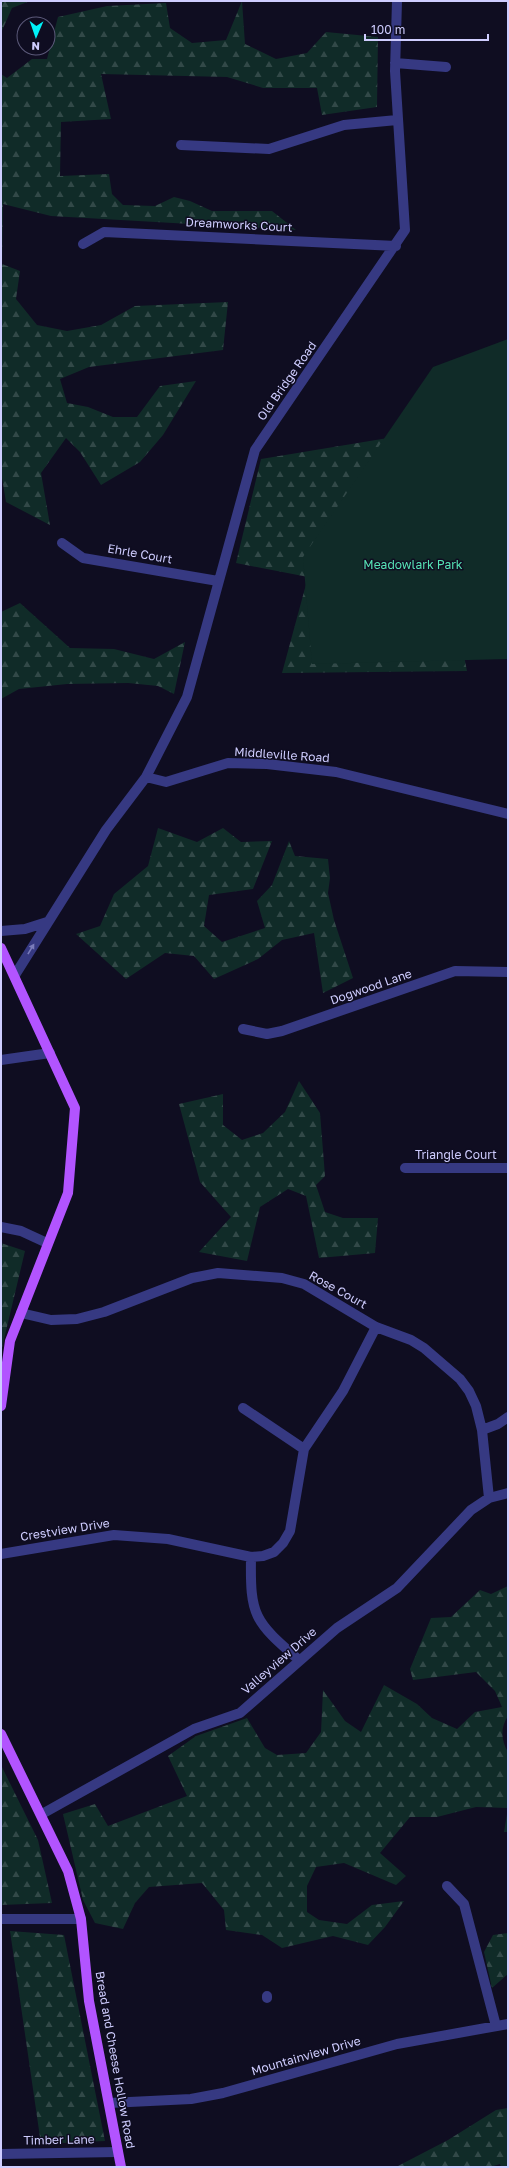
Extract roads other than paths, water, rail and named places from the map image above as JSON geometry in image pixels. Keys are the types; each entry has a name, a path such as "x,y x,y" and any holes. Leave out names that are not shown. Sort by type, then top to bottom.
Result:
{"main road":[{"path":"1,948 15,975 75,1108 68,1194 47,1243 10,1341 1,1406"},
{"name":"Bread and Cheese Hollow Road","path":"1,1734 42,1814 68,1871 81,1919 89,2001 121,2167"}],"street":[{"name":"Old Bridge Road","path":"146,777 187,697 218,581 256,450 406,230 397,120 395,63 397,1"},
{"path":"395,63 446,67"},
{"path":"181,146 269,149 344,125 397,120"},
{"name":"Dreamworks Court","path":"83,244 104,232 396,246"},
{"name":"Ehrle Court","path":"62,543 83,558 218,581"},
{"name":"Middleville Road","path":"146,777 166,782 228,763 267,764 336,772 508,814"},
{"path":"15,975 106,830 146,777"},
{"path":"1,931 24,929 47,922"},
{"name":"Dogwood Lane","path":"243,1029 267,1034 282,1031 455,971 508,972"},
{"path":"1,1060 50,1053"},
{"name":"Triangle Court","path":"405,1168 508,1168"},
{"path":"1,1227 21,1231 47,1243"},
{"name":"Rose Court","path":"21,1313 51,1320 77,1319 104,1312 192,1278 218,1273 282,1278 304,1284 376,1327 410,1340 424,1348 460,1379 470,1391 476,1406 482,1430 489,1498"},
{"path":"299,1660 268,1634 253,1607 250,1591 251,1557 262,1556 274,1552 284,1543 290,1531 304,1449 343,1391 376,1327"},
{"path":"243,1408 304,1449"},
{"path":"482,1430 498,1424 508,1417"},
{"name":"Valleyview Drive","path":"42,1814 194,1729 240,1713 337,1628 397,1588 471,1510 489,1498 508,1493"},
{"name":"Crestview Drive","path":"1,1554 114,1535 168,1539 251,1557"},
{"path":"447,1886 464,1904 496,2026"},
{"path":"1,1919 81,1919"},
{"name":"Mountainview Drive","path":"109,2103 191,2099 223,2093 397,2044 508,2024"},
{"name":"Timber Lane","path":"1,2154 118,2152"}],"park label":[{"name":"Meadowlark Park","path":"413,565"}]}
